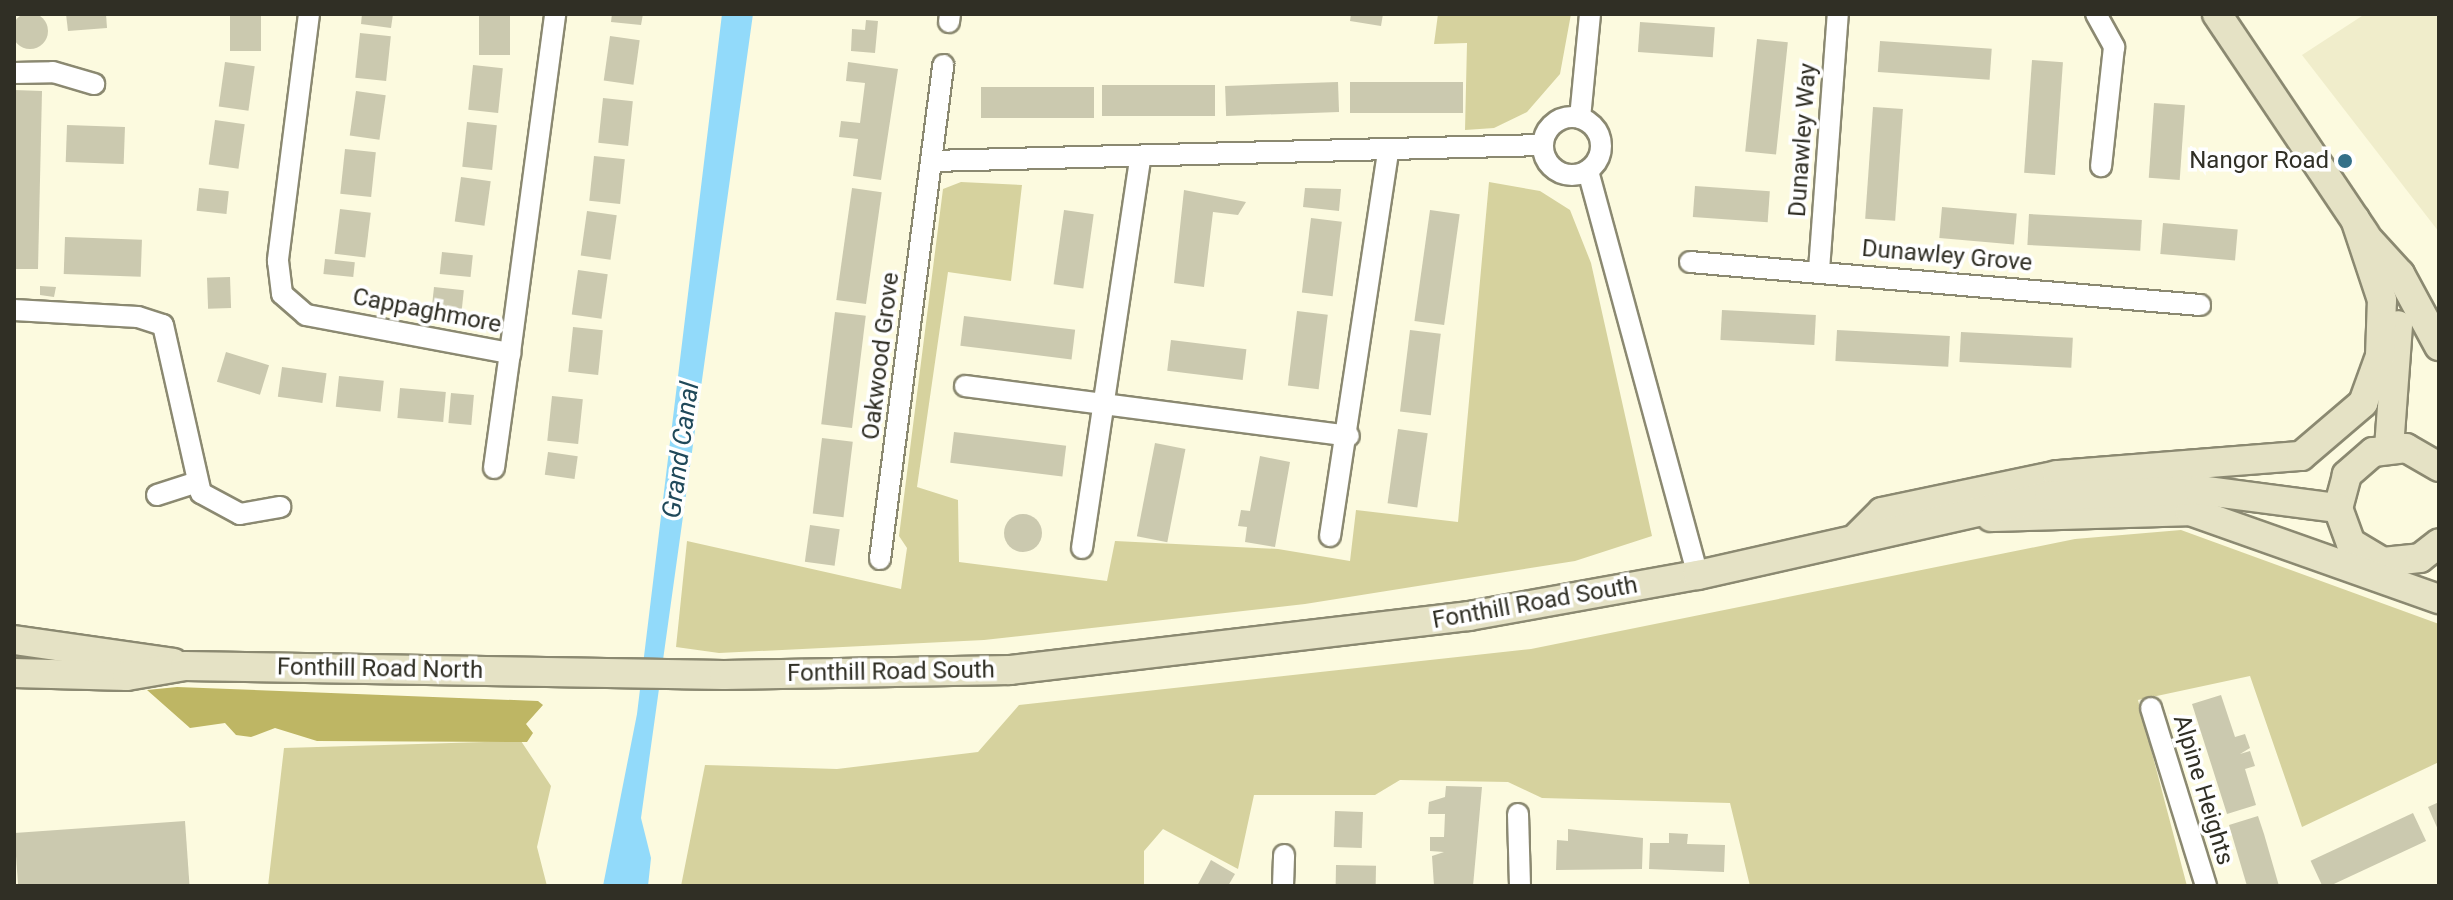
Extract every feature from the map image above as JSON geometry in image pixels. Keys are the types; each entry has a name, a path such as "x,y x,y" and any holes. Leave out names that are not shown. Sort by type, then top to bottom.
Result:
{"main road":[{"path":"2217,14 2361,228 2400,274 2435,338 2400,349"},
{"path":"2361,228 2396,310 2400,349 2389,448"},
{"path":"1857,538 1882,512 2057,475 2225,465 2301,456 2363,403 2380,356 2382,300 2361,228"},
{"path":"2438,546 2402,563 2383,562 2351,543 2338,508 2347,475 2389,448 2423,454 2439,467"},
{"path":"2225,465 2239,493"},
{"name":"Fonthill Road South","path":"575,671 724,675 1010,670 1249,646 1698,575 1971,511 2049,496 2239,493 2338,508"},
{"path":"1971,511 2007,522 2190,511 2439,599"},
{"name":"Fonthill Road North","path":"14,640 121,651 185,666"},
{"name":"Fonthill Road North","path":"14,673 127,676 185,666 575,671"}],"street":[{"name":"Cappaghmore","path":"309,14 278,261 282,294 306,315 510,353 555,14"},
{"path":"1580,118 1590,14"},
{"name":"Dunawley Way","path":"1819,270 1838,14"},
{"path":"2096,14 2114,47 2101,166"},
{"name":"Oakwood Grove","path":"880,559 943,65"},
{"path":"14,73 53,72 94,84"},
{"path":"1580,118 1600,137 1600,157 1588,171 1562,173 1548,162 1543,145 1555,123 1580,118"},
{"path":"932,161 1388,153 1543,145"},
{"path":"1330,536 1349,436 1388,153"},
{"path":"1082,548 1140,158"},
{"path":"1588,171 1698,575"},
{"name":"Dunawley Grove","path":"1690,262 1819,270 2200,305"},
{"path":"14,310 138,317 163,325 195,483 208,499 240,514 280,507"},
{"path":"494,468 510,353"},
{"path":"965,386 1104,408 1349,436"},
{"path":"157,495 195,483"},
{"name":"Alpine Heights","path":"2151,708 2206,886"},
{"path":"1518,814 1520,886"},
{"path":"1283,886 1284,855"}],"shaded area":[{"path":"1438,14 1571,14 1560,74 1527,112 1494,128 1465,130 1467,43 1434,44"},
{"path":"2365,14 2439,14 2439,232 2302,55"},
{"path":"961,182 1022,185 1011,281 948,272 917,487 958,500 959,562 1107,581 1115,541 1278,549 1350,561 1356,510 1458,522 1489,182 1540,191 1570,210 1591,263 1652,536 1575,561 1305,604 984,640 719,653 676,647 687,541 901,589 907,548 899,536 943,189"},
{"path":"2181,530 2439,624 2439,762 2302,827 2250,676 2138,700 2187,886 1750,886 1730,803 1542,798 1508,782 1400,780 1375,795 1254,795 1238,869 1163,829 1144,851 1144,886 681,886 705,765 837,769 978,752 1019,705 1531,649 2075,539"},
{"path":"177,687 538,701 543,705 526,724 533,733 527,742 317,741 275,728 251,737 236,735 225,723 190,728 147,690"},
{"path":"521,741 551,786 537,847 547,886 268,886 284,748"}],"water":[{"name":"Grand Canal","path":"722,14 753,14 641,818 651,858 648,886 603,886 637,714"}],"building":[{"path":"30,13 43,18 48,31 43,44 30,49 17,44 12,31 17,18"},
{"path":"66,14 106,14 107,28 68,31"},
{"path":"230,14 261,14 261,51 230,51"},
{"path":"362,14 393,14 391,28 361,24"},
{"path":"479,14 510,14 510,55 479,55"},
{"path":"612,14 643,14 641,25 611,22"},
{"path":"1351,14 1383,14 1381,26 1350,21"},
{"path":"866,20 878,21 875,53 851,51 852,29 865,30"},
{"path":"1640,22 1715,27 1713,57 1638,52"},
{"path":"360,33 391,36 386,81 355,78"},
{"path":"610,36 640,40 633,85 604,81"},
{"path":"1757,39 1788,42 1776,155 1745,151"},
{"path":"1880,41 1992,49 1990,80 1878,72"},
{"path":"2032,60 2063,62 2055,175 2024,173"},
{"path":"225,62 255,66 248,111 219,107"},
{"path":"848,62 898,69 881,180 853,176 858,139 839,137 841,121 860,123 865,83 846,81"},
{"path":"473,65 503,68 498,113 468,110"},
{"path":"1338,82 1339,112 1226,116 1225,86"},
{"path":"1350,82 1463,82 1463,113 1350,113"},
{"path":"1102,85 1215,85 1215,116 1102,116"},
{"path":"981,87 1094,87 1094,118 981,118"},
{"path":"14,90 42,91 38,269 14,269"},
{"path":"356,91 386,95 379,140 350,136"},
{"path":"603,98 633,101 628,146 598,143"},
{"path":"2154,103 2185,105 2180,180 2149,178"},
{"path":"1873,107 1903,109 1895,221 1865,219"},
{"path":"215,120 245,124 238,169 209,165"},
{"path":"467,122 497,125 492,170 462,167"},
{"path":"67,125 125,127 124,164 66,162"},
{"path":"345,149 376,152 371,197 340,194"},
{"path":"594,156 625,159 620,204 589,201"},
{"path":"461,177 491,181 484,226 455,222"},
{"path":"1695,186 1770,191 1768,222 1693,217"},
{"path":"199,188 229,191 226,214 197,211"},
{"path":"852,188 882,192 866,304 836,300"},
{"path":"1305,188 1341,189 1339,211 1303,207"},
{"path":"1184,190 1246,202 1238,215 1213,212 1204,287 1174,283"},
{"path":"1942,207 2017,214 2014,244 1939,238"},
{"path":"340,209 371,213 365,257 335,254"},
{"path":"1064,210 1094,214 1083,288 1054,284"},
{"path":"1430,210 1460,214 1444,325 1414,321"},
{"path":"587,211 617,215 610,260 581,256"},
{"path":"2029,214 2142,220 2140,251 2027,245"},
{"path":"1311,218 1342,222 1333,296 1302,292"},
{"path":"2163,223 2238,230 2235,260 2160,254"},
{"path":"65,237 142,240 141,277 64,274"},
{"path":"442,252 473,255 471,277 440,274"},
{"path":"325,259 355,262 353,277 323,274"},
{"path":"578,270 608,274 601,319 572,315"},
{"path":"230,277 231,308 208,309 207,278"},
{"path":"40,286 56,287 54,297 40,295"},
{"path":"434,287 464,290 461,313 432,310"},
{"path":"1722,310 1816,315 1814,345 1720,340"},
{"path":"1297,311 1328,315 1319,389 1288,385"},
{"path":"835,312 866,316 852,428 821,424"},
{"path":"964,316 1075,330 1072,359 960,346"},
{"path":"573,327 603,330 598,375 568,372"},
{"path":"1410,330 1441,334 1431,415 1400,411"},
{"path":"1837,330 1950,336 1948,367 1835,361"},
{"path":"1961,332 2073,338 2071,368 1959,362"},
{"path":"1171,340 1246,349 1243,380 1167,371"},
{"path":"226,352 269,365 260,395 217,382"},
{"path":"282,367 327,373 322,403 278,397"},
{"path":"339,376 384,381 381,412 336,407"},
{"path":"400,388 446,392 443,422 397,418"},
{"path":"451,393 474,395 471,425 448,423"},
{"path":"552,396 583,399 578,444 547,441"},
{"path":"1398,429 1428,433 1417,507 1388,503"},
{"path":"954,432 1066,446 1062,477 950,463"},
{"path":"822,438 853,442 844,517 813,513"},
{"path":"1155,443 1185,449 1167,542 1137,536"},
{"path":"548,452 578,456 575,479 545,475"},
{"path":"1260,456 1290,462 1275,547 1245,542 1247,527 1238,526 1241,510 1250,511"},
{"path":"1023,514 1037,519 1042,533 1037,547 1023,552 1009,547 1004,533 1009,519"},
{"path":"810,525 840,529 835,566 805,562"},
{"path":"2221,695 2235,737 2245,734 2250,748 2240,754 2250,751 2255,766 2245,769 2256,805 2227,814 2192,704"},
{"path":"1446,786 1482,787 1473,886 1434,886 1432,856 1444,852 1430,851 1430,837 1444,837 1445,814 1428,814 1429,802 1445,797"},
{"path":"2439,802 2439,832 2428,807"},
{"path":"1335,811 1363,812 1362,848 1334,847"},
{"path":"2413,813 2426,841 2330,886 2322,886 2311,861"},
{"path":"2258,816 2279,886 2247,886 2229,825"},
{"path":"185,821 190,886 18,886 14,833"},
{"path":"1568,829 1643,838 1642,869 1556,870 1557,840 1568,841"},
{"path":"1669,833 1688,834 1687,844 1725,845 1724,872 1649,869 1650,843 1669,843"},
{"path":"1211,860 1235,874 1228,886 1197,886"},
{"path":"1336,865 1376,866 1376,886 1336,886"}],"place":[{"name":"Nangor Road","path":"2345,161"}]}
